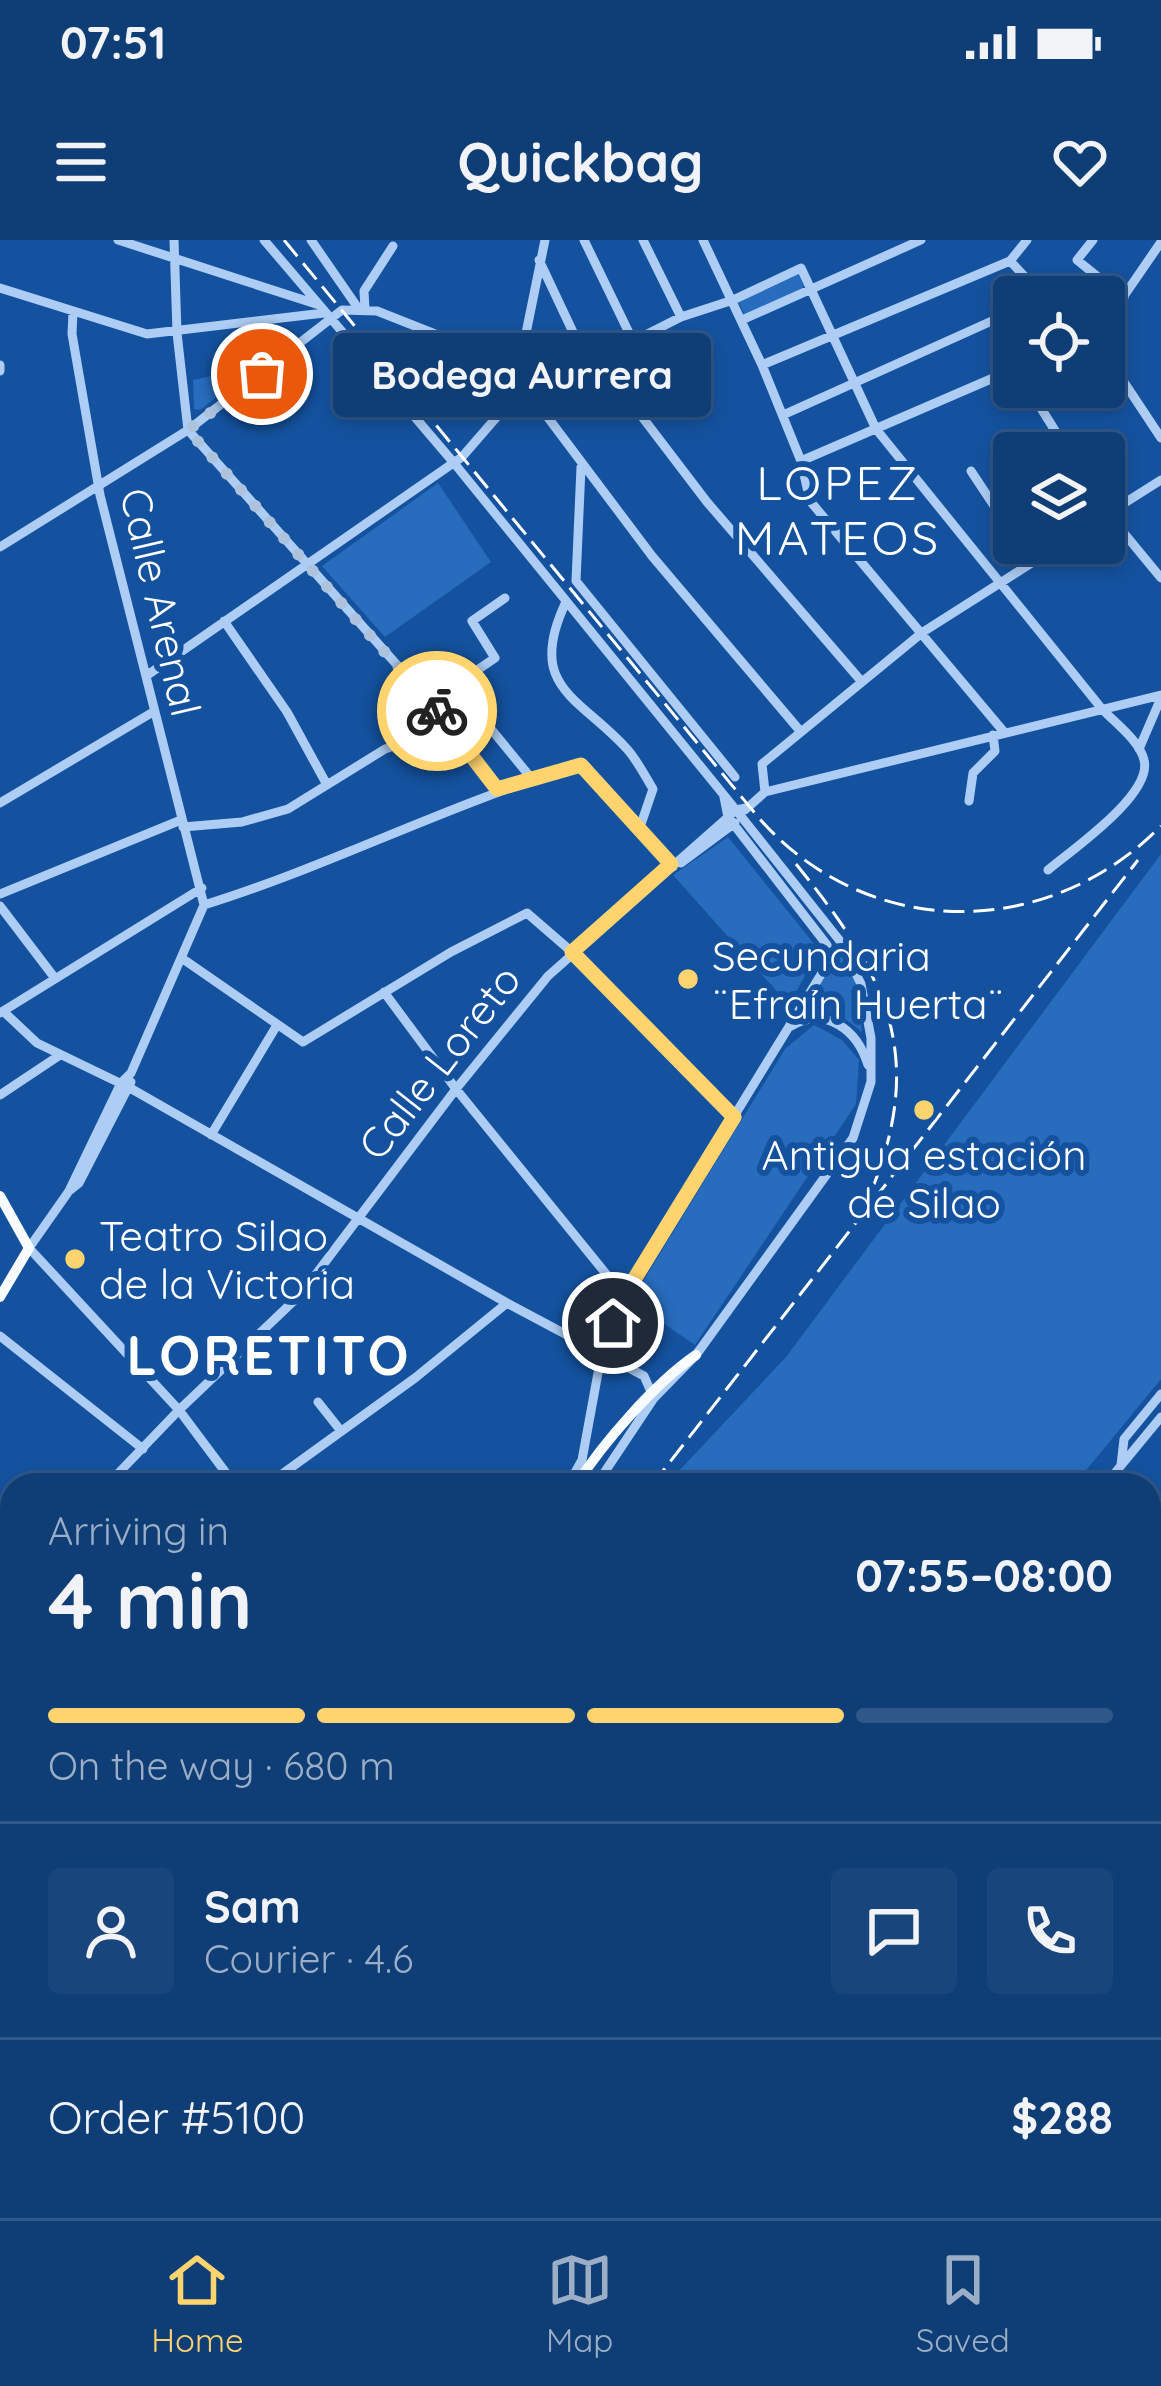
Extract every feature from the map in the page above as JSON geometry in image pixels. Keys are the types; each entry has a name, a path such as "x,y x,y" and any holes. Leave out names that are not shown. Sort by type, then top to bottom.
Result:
{"main road":[{"path":"0,1196 29,1248 0,1297"},
{"path":"583,1473 676,1369 696,1355"}],"street":[{"path":"118,240 324,313"},
{"path":"173,240 188,430 430,701 497,789"},
{"path":"264,240 454,463 724,797 827,945 828,963 624,1296 602,1351 591,1430 577,1473"},
{"path":"311,240 362,308"},
{"path":"584,240 633,340"},
{"path":"643,240 681,317"},
{"path":"703,240 762,365 801,461 810,501 923,632 998,734 995,751 974,773 969,801"},
{"path":"742,320 921,240"},
{"path":"762,365 1010,261 1028,240"},
{"path":"1093,240 1077,260 1097,276"},
{"path":"146,676 454,463 520,390 544,241"},
{"path":"1125,296 1161,242"},
{"path":"362,308 364,291 393,246"},
{"path":"539,260 593,362 862,682"},
{"path":"1010,261 1024,276"},
{"path":"534,399 633,340 801,268 876,429 1145,761 1144,778 1134,796 1048,870"},
{"path":"0,288 147,334 362,308 468,347 534,399 652,556 801,732"},
{"name":"Calle Arenal","path":"73,311 72,334 99,486 204,905"},
{"path":"0,547 188,430 324,313"},
{"path":"782,415 993,320"},
{"path":"801,461 993,378"},
{"path":"1125,384 1161,438"},
{"path":"581,463 576,580 735,777"},
{"path":"971,471 993,505"},
{"path":"1125,501 1161,480"},
{"path":"1125,536 1161,578"},
{"path":"1031,564 923,632 761,764 765,792 1161,697"},
{"path":"430,701 495,658 472,621 505,598"},
{"path":"565,604 550,636 558,680 567,697 628,751 653,789 639,830"},
{"path":"224,621 287,712 326,783"},
{"path":"1139,749 1161,697"},
{"path":"0,803 153,712"},
{"path":"0,894 182,824 242,822 288,808 385,749 452,729 477,712 532,779"},
{"path":"226,1473 179,1410 29,1248 69,1191 126,1085 204,905 273,884 497,789 581,765 671,868"},
{"name":"Calle Loreto","path":"119,1473 301,1294 456,1089 572,952 765,792"},
{"path":"604,1473 654,1399 696,1355 842,1157 861,1120 871,1082 865,997 840,941 737,815"},
{"path":"202,888 2,1012 37,1043 126,1085 507,1303 602,1351 644,1376 652,1394"},
{"path":"0,906 5,921 54,977"},
{"path":"183,959 303,1042 451,952 527,913 572,952 734,1117"},
{"path":"827,945 840,941"},
{"path":"384,992 624,1296"},
{"path":"785,1031 809,1017 824,1017 839,1025 860,1046 871,1082"},
{"path":"211,1135 278,1025"},
{"path":"0,1095 60,1054"},
{"path":"284,1473 507,1303"},
{"path":"0,1336 143,1449"},
{"path":"1120,1466 1124,1439 1161,1394"},
{"path":"317,1402 341,1431"},
{"path":"1114,1473 1161,1418"}],"shaded area":[{"path":"798,272 804,287 745,316 738,301"},
{"path":"244,336 247,373 200,410 194,409 193,380 226,373 229,340"},
{"path":"438,483 491,562 385,637 322,566"},
{"path":"728,837 819,950 789,1005 673,875"},
{"path":"1161,854 1161,1379 1084,1473 677,1473 786,1357"},
{"path":"840,952 857,986 862,1032 836,1012 802,1011"},
{"path":"814,1025 842,1040 859,1060 856,1104 695,1345 631,1301 785,1049"}],"railway":[{"path":"284,240 758,817 802,858 851,887 903,905 958,912 1012,907 1065,891 1115,864 1161,826"},
{"path":"661,1473 1138,860"},
{"path":"796,864 853,941 888,1016 896,1055 896,1097 888,1142 871,1192"}],"way so far":[{"path":"262,374 188,430 437,711"}],"place":[{"name":"Bodega Aurrera","path":"262,374"},
{"name":"Secundaria ¨Efraín Huerta¨","path":"688,979"},
{"name":"Antigua estación de Silao","path":"924,1110"},
{"name":"Teatro Silao de la Victoria","path":"75,1259"}],"district":[{"name":"LOPEZ MATEOS","path":"838,510"},
{"name":"LORETITO","path":"269,1355"}],"route":[{"path":"437,711 497,789 581,765 671,864 572,952 734,1117 624,1296 613,1323"}]}
